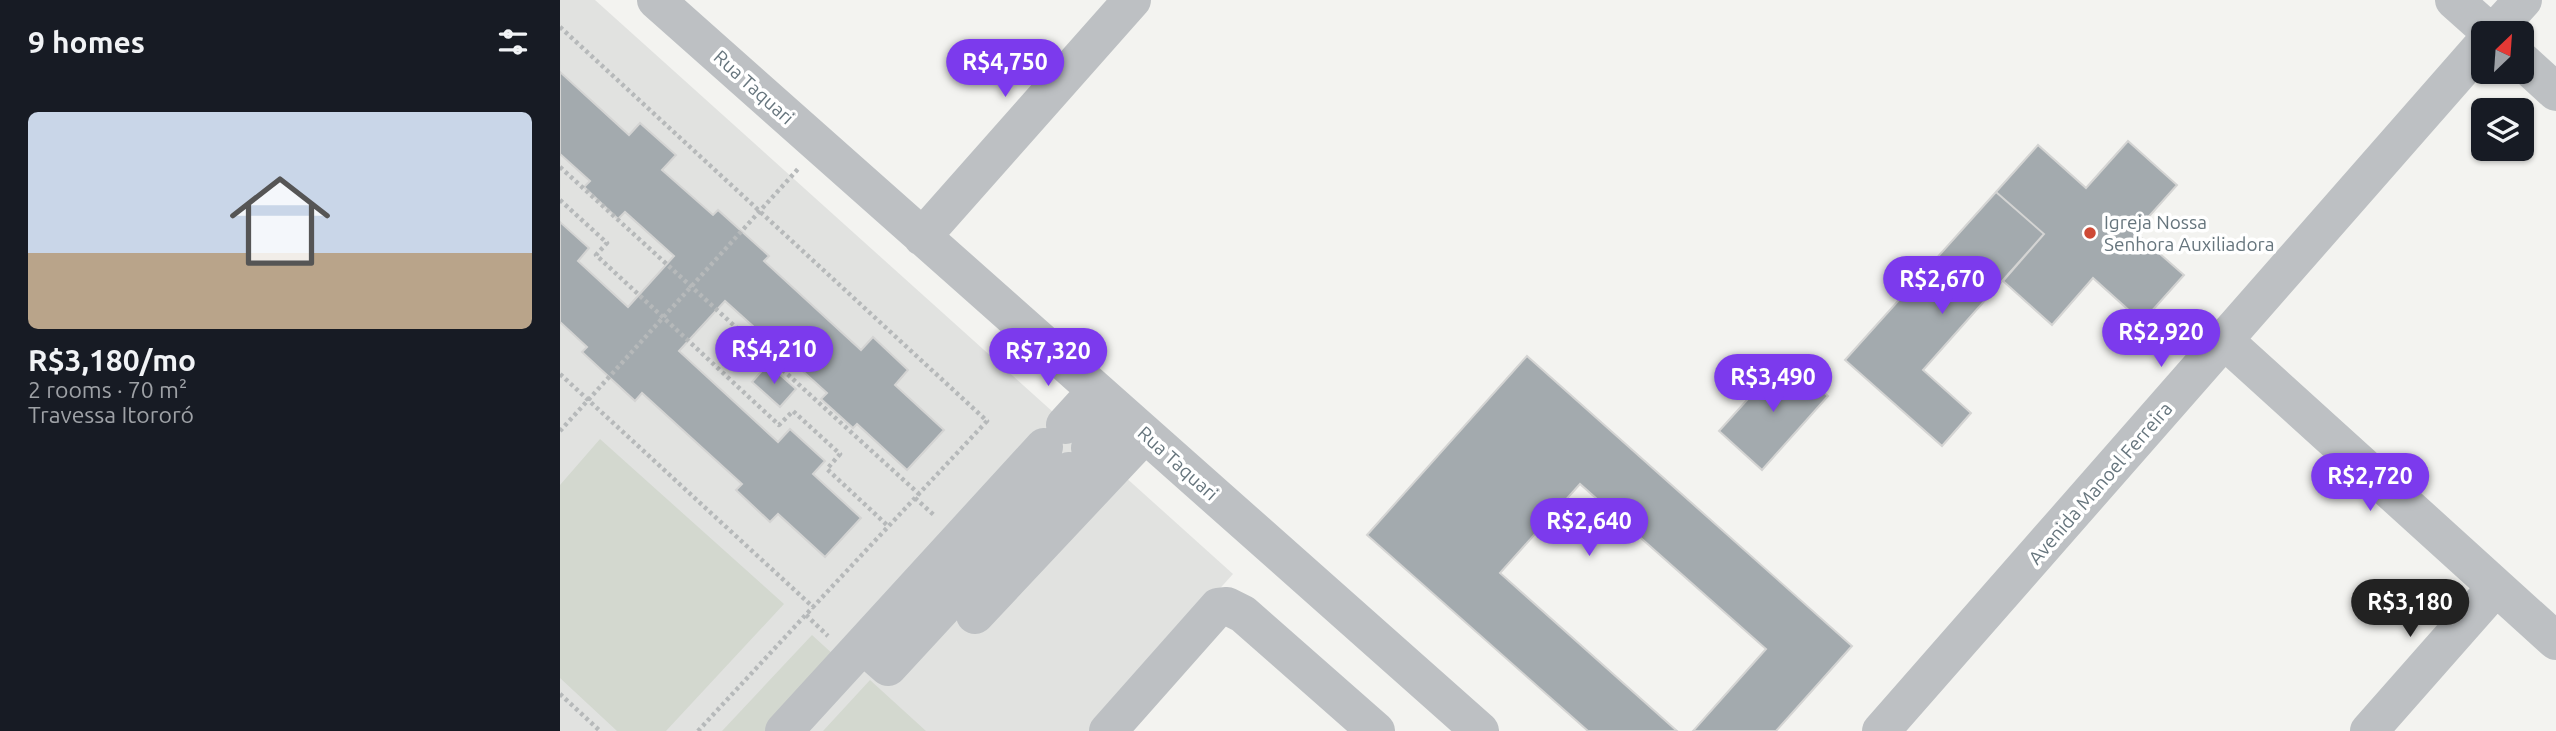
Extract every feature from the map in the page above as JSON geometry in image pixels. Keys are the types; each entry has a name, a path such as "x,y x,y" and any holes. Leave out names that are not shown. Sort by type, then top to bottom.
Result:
{"street":[{"path":"922,237 1132,0"},
{"path":"2454,0 2478,21"},
{"path":"2503,21 2523,0"},
{"name":"Rua Taquari","path":"671,5 922,237 1480,731"},
{"name":"Avenida Manoel Ferreira","path":"1881,731 2471,59"},
{"path":"2534,72 2556,92"},
{"path":"2225,341 2556,640"},
{"path":"946,601 969,531 1042,498 1067,448 1121,413"},
{"path":"784,731 848,643 888,667 1121,413"},
{"path":"2369,731 2496,587"},
{"path":"1109,731 1218,607 1227,606 1243,614 1376,731"}],"path":[{"path":"560,27 987,421 698,731"},
{"path":"560,431 820,145"},
{"path":"560,167 917,496 969,531"},
{"path":"560,200 607,243 596,255 779,425 793,411 840,454 827,469 888,526"},
{"path":"560,373 813,607"},
{"path":"806,615 848,643"},
{"path":"560,694 600,731"}],"shaded area":[{"path":"560,0 595,0 1233,574 1091,731 560,731"},
{"path":"600,439 784,604 666,731 617,731 560,678 560,485"},
{"path":"812,635 835,656 765,731 722,731"},
{"path":"870,680 926,731 823,731"}],"building":[{"path":"560,72 629,135 640,123 676,155 662,170 713,215 718,210 769,256 764,261 861,350 873,337 908,370 895,385 944,430 907,470 857,424 853,428 821,399 827,393 725,301 679,351 778,442 790,429 825,461 813,474 861,518 825,557 778,514 770,522 736,490 742,484 642,393 635,401 582,352 587,347 560,322 560,222 589,248 578,261 628,307 674,256 625,212 618,219 584,187 590,181 560,154"},
{"name":"Igreja Nossa Senhora Auxiliadora","path":"2128,141 2177,185 2135,232 2184,275 2142,322 2093,278 2052,325 2003,281 2044,234 1996,192 2038,145 2086,188"},
{"path":"1996,192 2044,234 1923,370 1971,413 1942,446 1845,360"},
{"path":"1527,356 1852,646 1776,731 1693,731 1766,649 1580,484 1500,573 1677,731 1588,731 1367,535"},
{"path":"1785,358 1828,396 1762,470 1719,431"},
{"path":"768,364 796,389 780,407 752,382"}],"place":[{"name":"Igreja Nossa Senhora Auxiliadora","path":"2090,233"}]}
